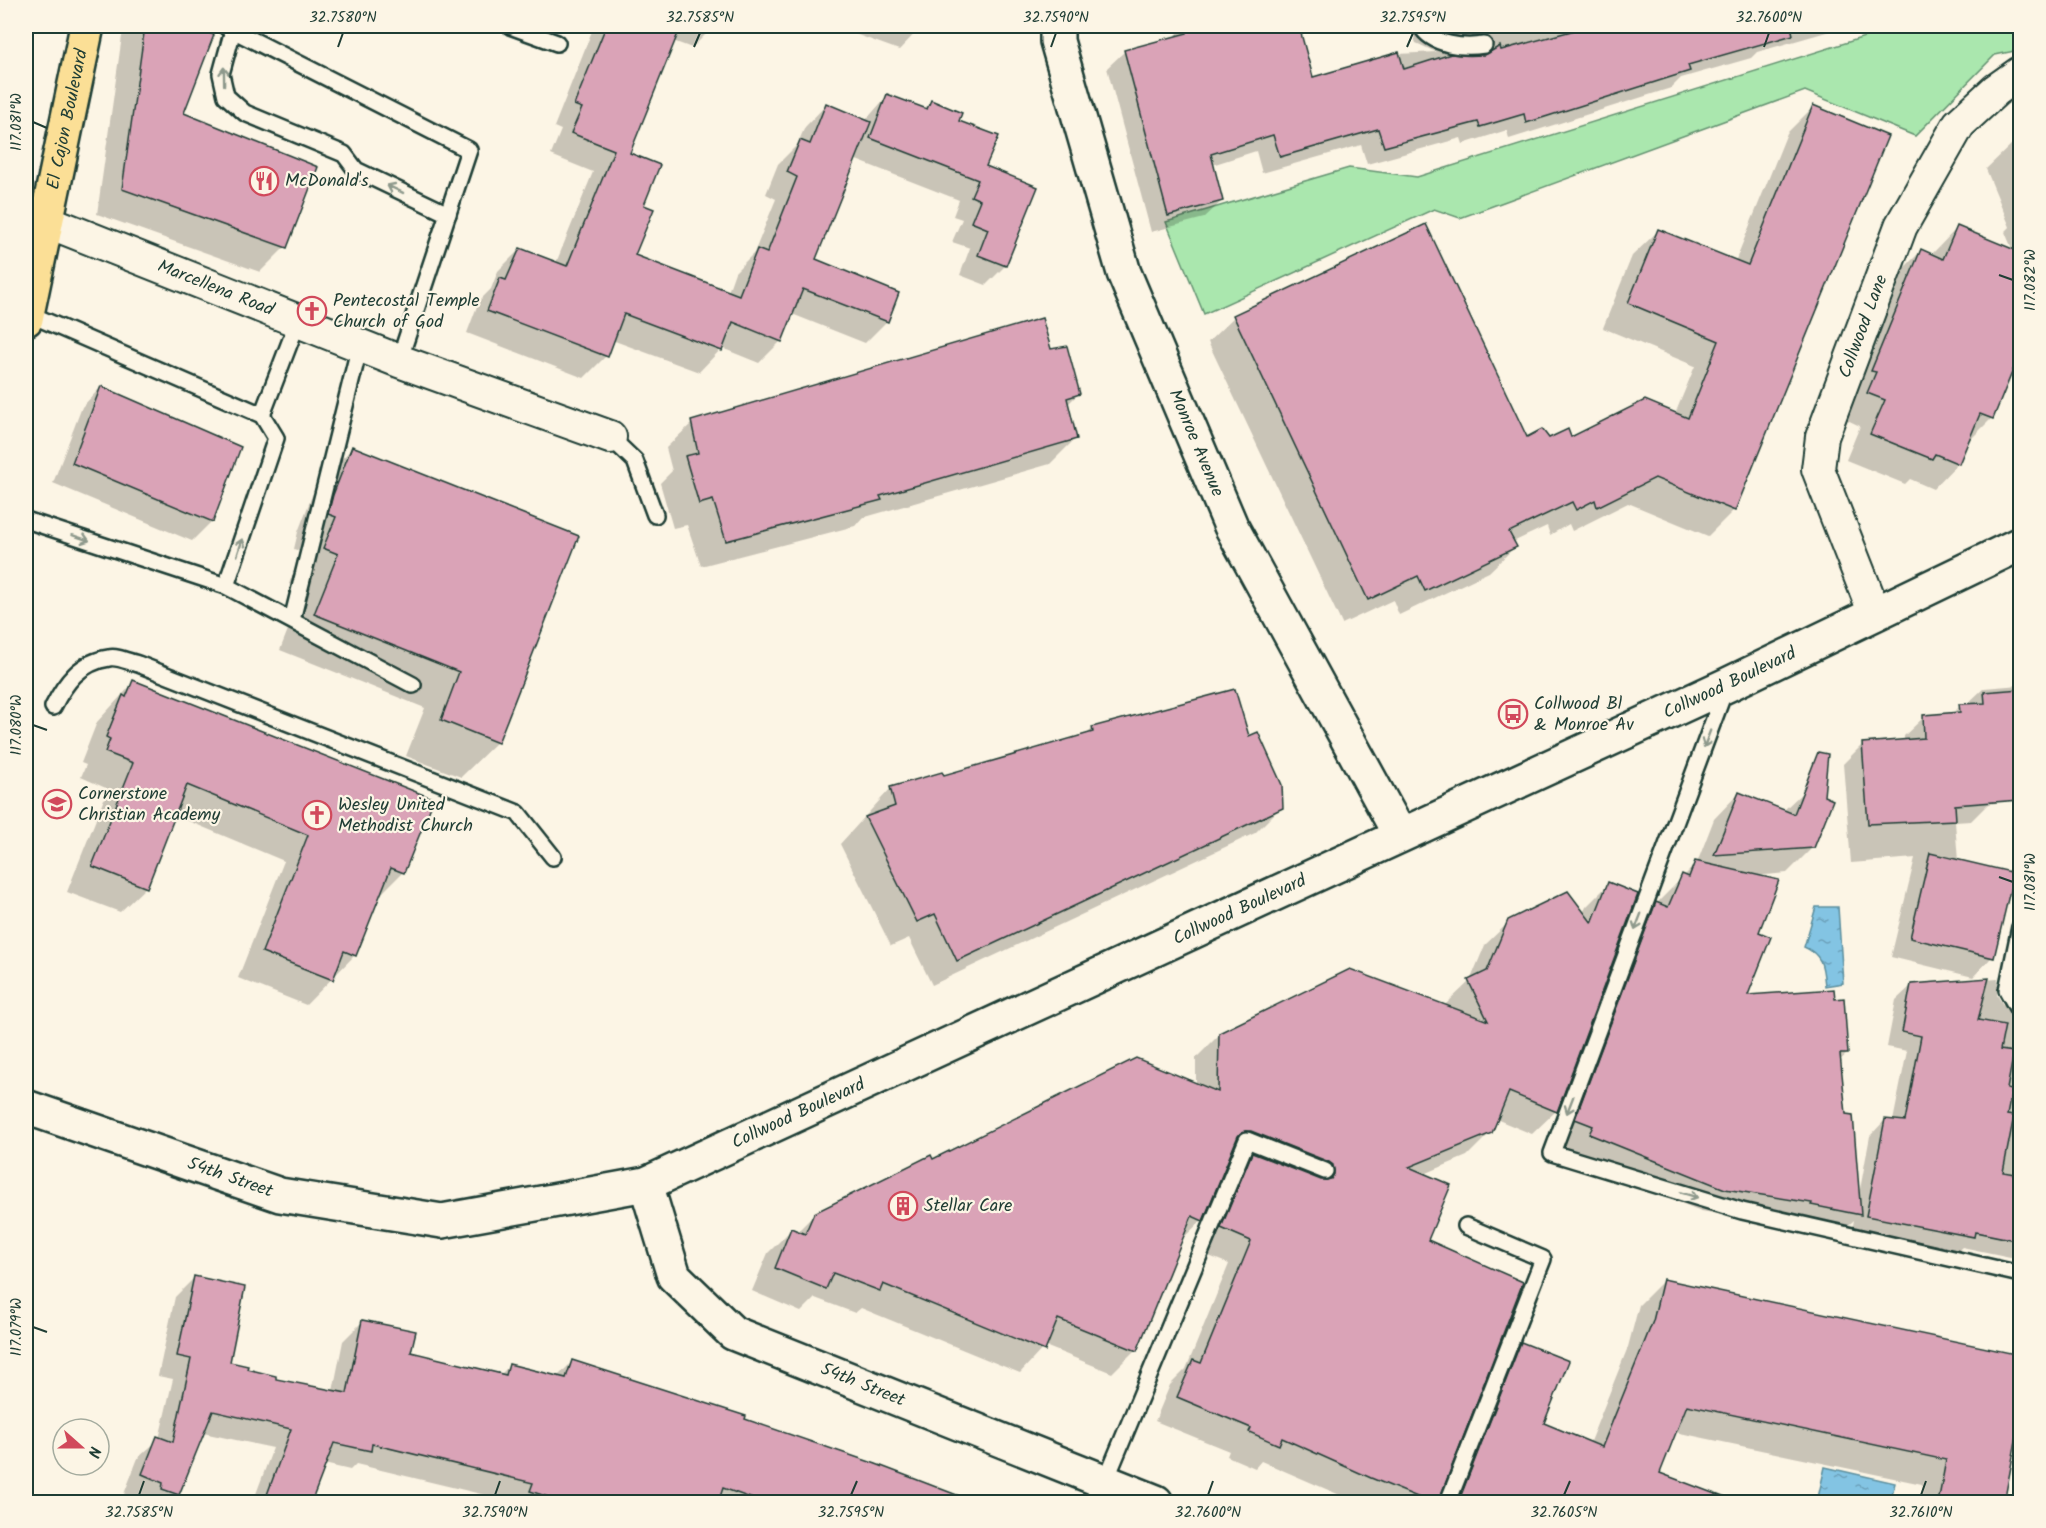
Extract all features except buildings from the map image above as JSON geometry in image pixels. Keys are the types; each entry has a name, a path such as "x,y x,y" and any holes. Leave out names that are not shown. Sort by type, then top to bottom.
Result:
{"main road":[{"name":"El Cajon Boulevard","path":"26,316 36,217 87,26"},
{"name":"Monroe Avenue","path":"1057,26 1058,41 1124,273 1137,306 1231,526 1400,835"},
{"name":"Collwood Boulevard","path":"442,1221 646,1184 1727,685 2020,544"},
{"name":"54th Street","path":"26,1107 280,1195 442,1221"},
{"name":"54th Street","path":"646,1184 674,1276 733,1333 1156,1503"}],"street":[{"name":"Collwood Lane","path":"1875,614 1818,469 1822,437 1901,226 1959,124 1996,90 2020,73"},
{"name":"Marcellena Road","path":"36,217 399,361 610,437"}],"lane":[{"path":"510,26 557,44"},
{"path":"1421,26 1429,35 1450,44 1467,48 1485,45"},
{"path":"399,361 448,214 469,150 229,28 221,74 226,96 245,113 344,154 356,170 448,214"},
{"path":"26,316 262,415 276,438 226,586"},
{"path":"262,415 298,321"},
{"path":"292,620 360,345"},
{"path":"610,437 635,461 655,515"},
{"path":"26,520 226,586 413,684"},
{"path":"53,707 71,676 92,663 111,657 138,664 518,813 553,857"},
{"path":"1727,685 1552,1153 1742,1211 2020,1274"},
{"path":"2020,927 2007,990 2020,1013"},
{"path":"1105,1482 1247,1140 1325,1171"},
{"path":"1448,1503 1543,1259 1466,1226"}],"green space":[{"path":"1889,26 2020,26 2020,50 1995,55 1915,136 1805,91 1460,218 1434,209 1204,314 1166,222 1349,168 1417,177 1890,29"}],"water":[{"path":"1816,907 1838,907 1843,983 1825,986 1821,962 1815,954 1804,947"},
{"path":"1825,1467 1895,1483 1890,1502 1817,1502"}],"place":[{"name":"McDonald's","path":"264,181"},
{"name":"Pentecostal Temple Church of God","path":"312,311"},
{"name":"Collwood Bl & Monroe Av","path":"1513,714"},
{"name":"Cornerstone Christian Academy","path":"57,804"},
{"name":"Wesley United Methodist Church","path":"317,815"},
{"name":"Stellar Care","path":"903,1206"}]}
